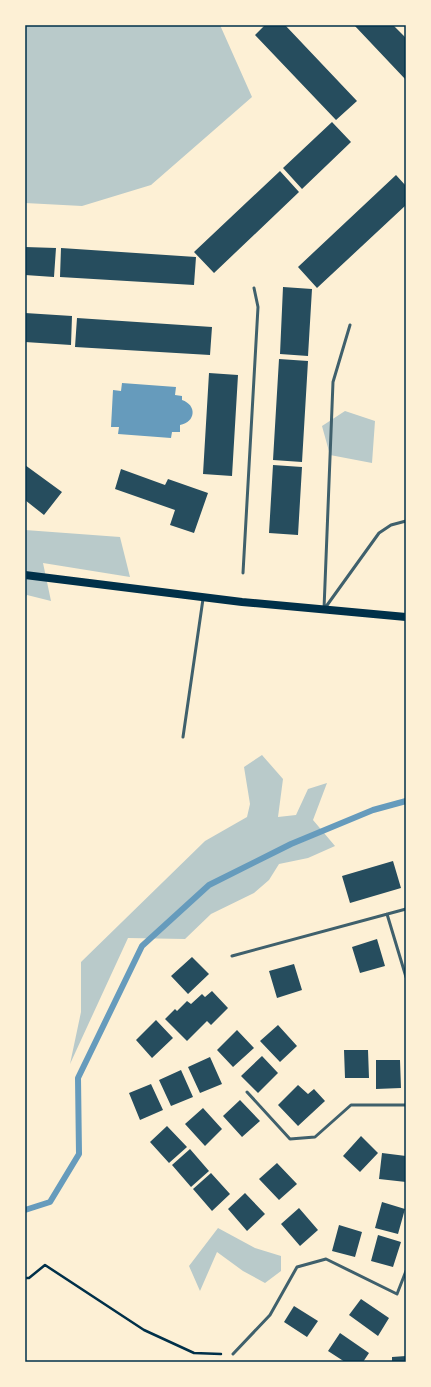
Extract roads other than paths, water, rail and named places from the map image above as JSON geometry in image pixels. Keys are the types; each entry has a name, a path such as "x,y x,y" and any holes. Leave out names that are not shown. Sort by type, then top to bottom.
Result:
{"main road":[{"path":"25,575 203,597 406,616"}],"lane":[{"path":"243,573 258,307 254,288"},
{"path":"324,609 333,382 350,325"},
{"path":"324,609 379,533 391,525 406,521"},
{"path":"183,737 203,597"},
{"path":"232,956 406,909"},
{"path":"387,914 406,977"},
{"path":"247,1092 290,1139 315,1137 351,1105 406,1105"},
{"path":"234,1354 270,1315 297,1267 326,1259 397,1294 406,1271"}],"water":[{"path":"122,383 176,387 175,395 182,396 182,400 187,402 192,409 192,417 189,421 180,425 180,432 172,432 171,438 118,434 119,427 111,427 113,390 121,391"}],"waterway":[{"path":"25,1210 50,1202 79,1154 78,1078 142,946 209,885 291,844 373,810 406,801"}]}
